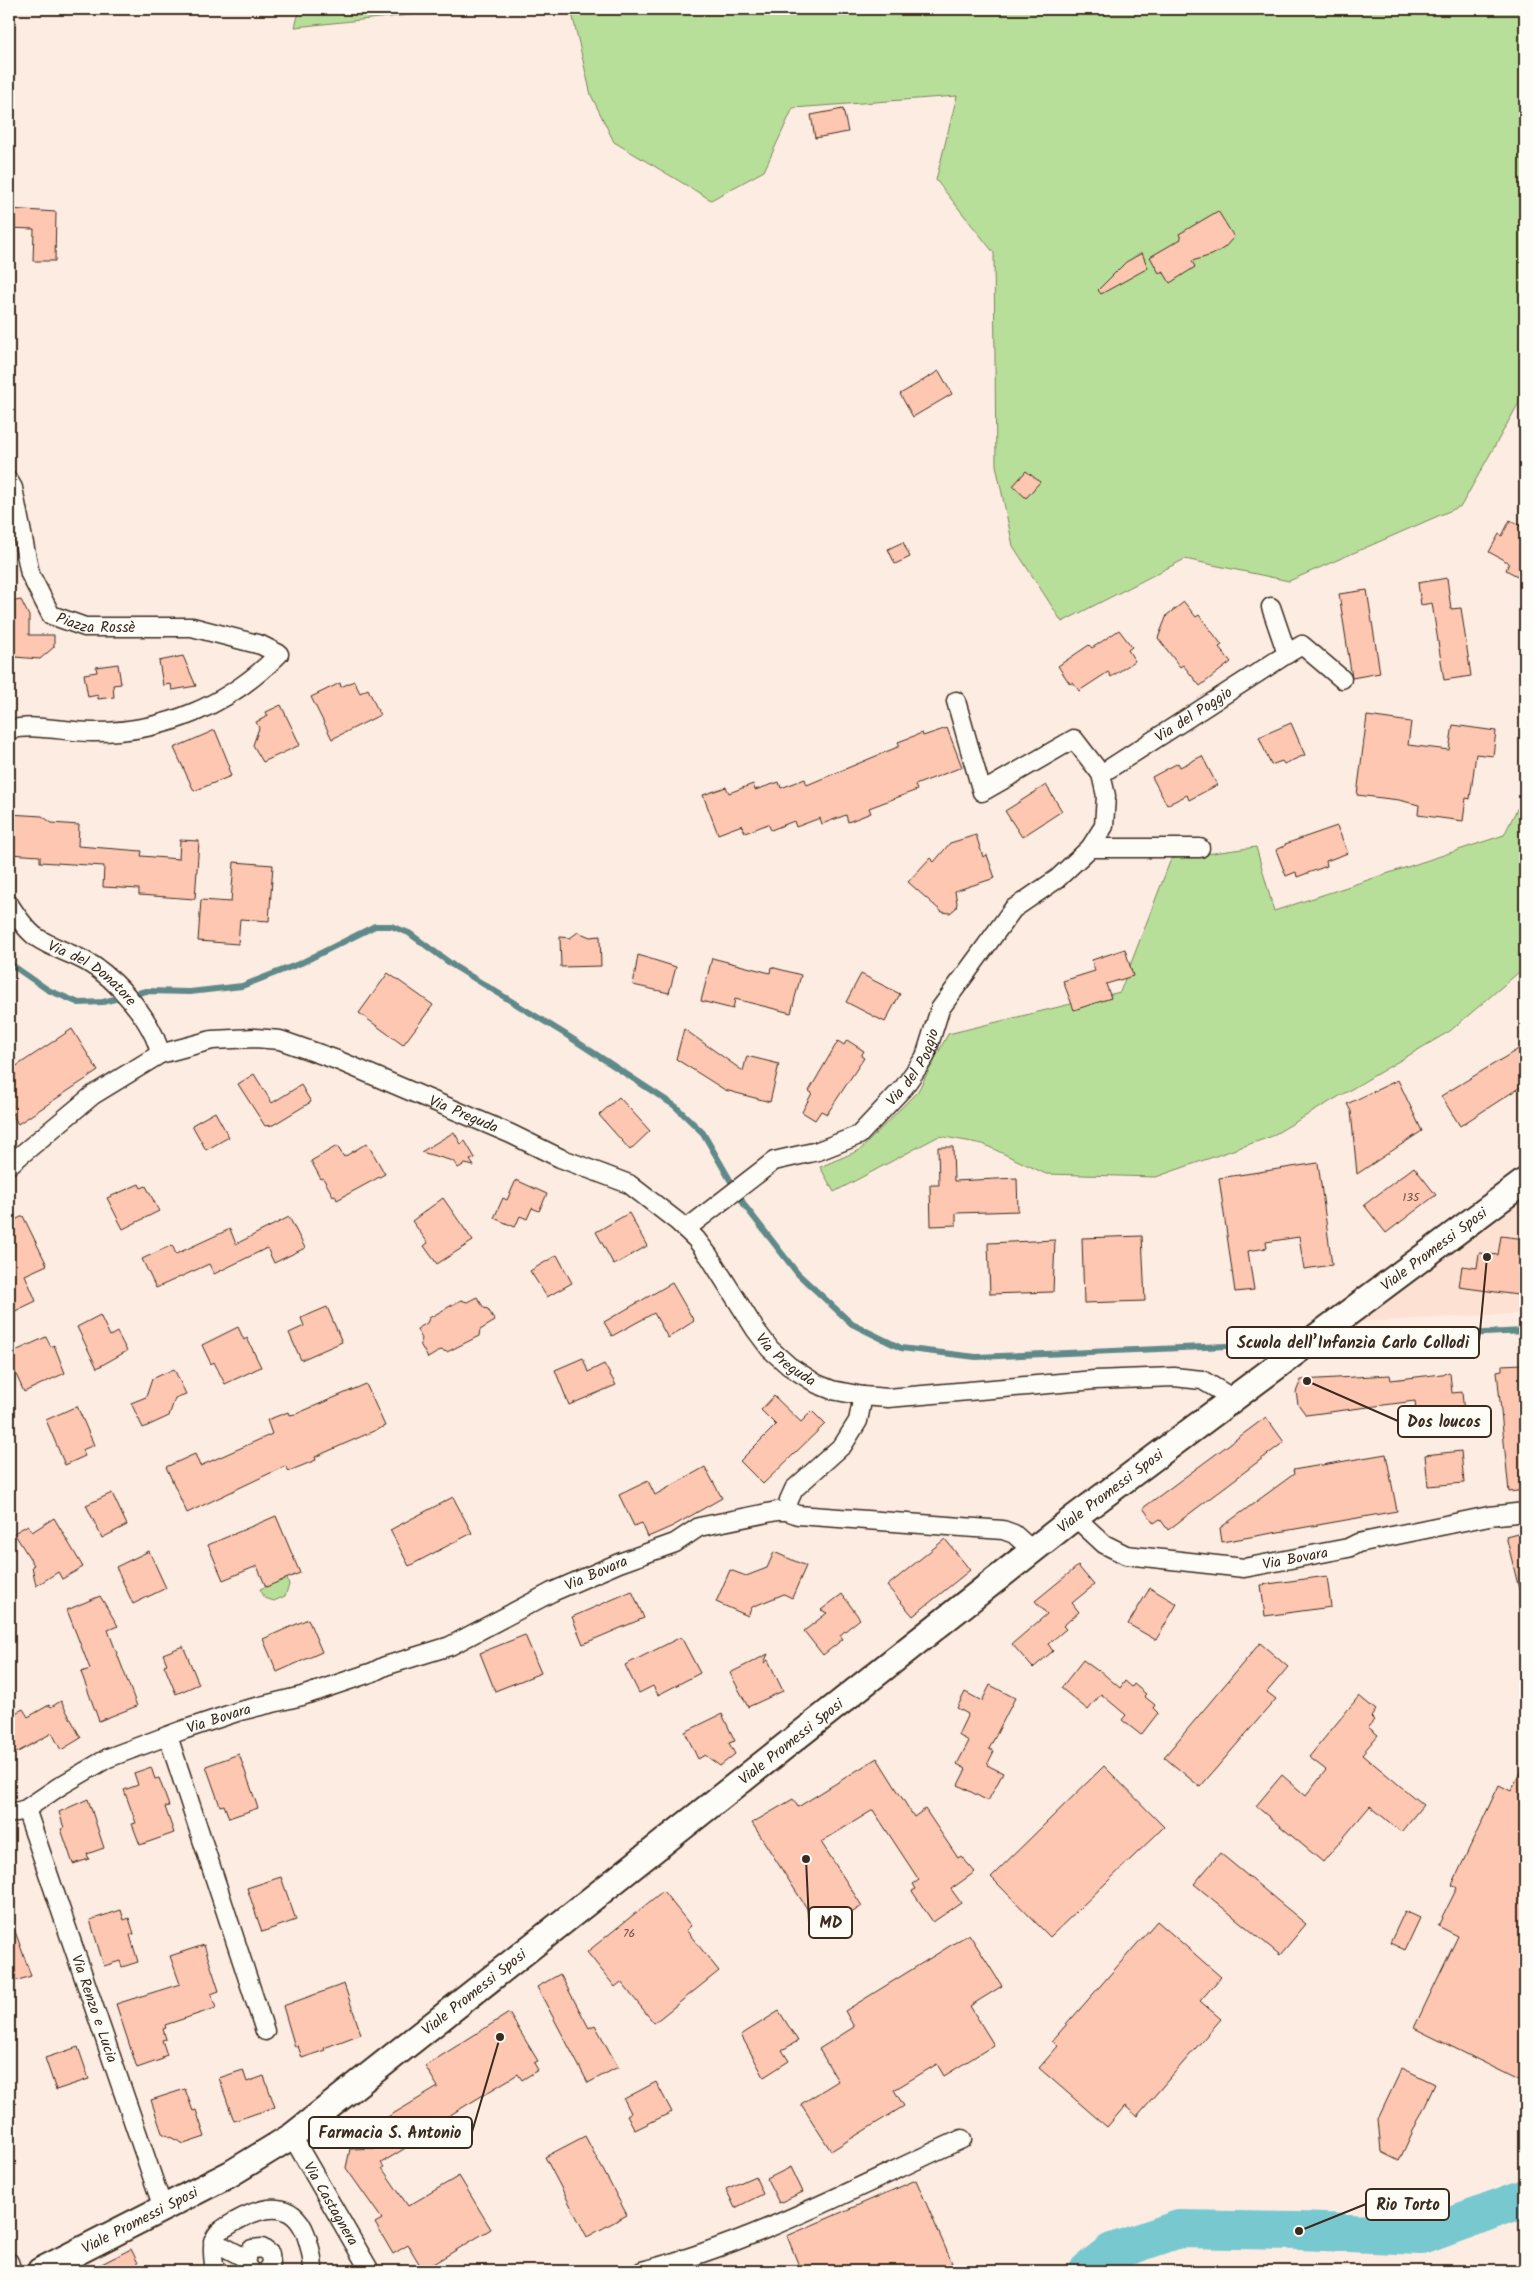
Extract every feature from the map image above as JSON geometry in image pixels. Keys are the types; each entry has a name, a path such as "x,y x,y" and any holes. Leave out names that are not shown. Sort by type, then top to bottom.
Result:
{"main road":[{"name":"Viale Promessi Sposi","path":"40,2271 230,2174 292,2136 1075,1517 1525,1181"}],"street":[{"name":"Piazza Rossè","path":"9,480 13,488 30,574 51,615 85,627 192,627 261,645 280,654 232,694 201,711 167,722 111,732 32,728 9,730"},
{"path":"1271,607 1287,654"},
{"name":"Via del Poggio","path":"1101,774 1302,645 1342,679"},
{"name":"Via del Poggio","path":"686,1229 774,1161 818,1151 859,1135 904,1087 925,1057 940,1009 1013,909 1057,879 1090,848 1104,826 1106,796 1101,774 1074,739 982,792 956,701"},
{"path":"1090,848 1200,848"},
{"name":"Via del Donatore","path":"9,904 35,936 54,948 88,963 116,984 138,1010 158,1043 160,1054"},
{"name":"Via Preguda","path":"9,1165 94,1095 160,1054 212,1040 237,1038 280,1040 337,1060 511,1134 560,1158 629,1184 686,1229 706,1251 755,1329 776,1355 796,1372 832,1390 863,1396 888,1398 1095,1380 1174,1376 1202,1380 1224,1392 1232,1401"},
{"path":"787,1511 794,1489 843,1444 858,1421 863,1396"},
{"name":"Via Bovara","path":"17,1811 102,1761 240,1711 302,1696 373,1672 385,1666 440,1650 552,1592 675,1543 698,1527 777,1511 787,1511 798,1515 1003,1530 1014,1534 1034,1551"},
{"name":"Via Bovara","path":"1075,1517 1104,1544 1126,1555 1244,1568 1348,1548 1358,1543 1489,1516 1525,1512"},
{"name":"Via Bovara","path":"168,1736 265,2031"},
{"name":"Via Renzo e Lucia","path":"17,1811 163,2208"},
{"name":"Via Castagnera","path":"292,2136 370,2271"},
{"path":"642,2271 684,2261 787,2219 962,2139"},
{"path":"215,2271 213,2241 222,2229 243,2217 266,2209 281,2208 295,2215 305,2231 313,2271"},
{"path":"213,2241 248,2264 252,2249 262,2248 270,2254 271,2264 266,2271"},
{"path":"9,2262 12,2271"}],"shaded area":[{"path":"1525,1200 1525,1313 1359,1322"}],"green space":[{"path":"300,9 435,9 417,14 295,27"},
{"path":"571,9 1525,9 1525,392 1461,506 1289,581 1185,559 1062,622 1013,546 996,465 994,253 936,180 957,96 793,108 764,171 711,200 614,142 591,95"},
{"path":"1525,793 1525,967 1450,1031 1270,1137 1156,1177 1046,1174 983,1144 939,1136 834,1192 820,1167 860,1150 918,1091 948,1034 1120,992 1171,859 1256,847 1274,911 1504,835"},
{"path":"287,1578 289,1585 285,1596 274,1601 265,1598 260,1589"}],"building":[{"path":"843,109 848,132 815,138 811,115"},
{"path":"9,209 56,212 55,261 33,261 34,229 9,228"},
{"path":"1218,211 1234,237 1224,248 1212,255 1192,261 1195,267 1170,283 1163,271 1159,273 1150,257 1181,239 1179,234"},
{"path":"1142,253 1148,268 1101,294 1098,290 1126,262"},
{"path":"939,371 952,394 913,417 900,394"},
{"path":"1026,471 1040,482 1026,498 1013,486"},
{"path":"1510,520 1525,528 1525,580 1506,570 1509,563 1489,552 1499,534 1502,536"},
{"path":"903,542 910,557 895,564 888,549"},
{"path":"1447,578 1451,609 1461,608 1471,676 1444,680 1432,603 1421,605 1418,583"},
{"path":"1367,590 1380,673 1352,678 1339,594"},
{"path":"21,600 29,616 29,635 54,635 54,647 40,659 14,657 14,651 11,650 9,602"},
{"path":"1184,602 1196,617 1199,615 1222,645 1219,647 1231,662 1200,686 1183,665 1180,667 1158,638 1167,615"},
{"path":"1119,630 1132,647 1128,650 1135,661 1111,677 1108,672 1079,691 1073,682 1070,684 1058,666 1089,645 1092,648"},
{"path":"183,656 196,686 172,690 171,684 163,685 159,661"},
{"path":"118,664 121,684 113,685 114,697 98,699 98,695 88,697 84,674 97,672 96,667"},
{"path":"354,681 360,693 368,689 380,715 332,739 311,697 340,683 341,687"},
{"path":"281,705 300,745 263,762 253,745 259,728 256,722 268,716 266,712"},
{"path":"1367,716 1411,722 1408,745 1449,750 1453,725 1496,731 1493,756 1476,754 1470,799 1466,798 1463,821 1418,815 1419,805 1399,800 1357,795"},
{"path":"1291,723 1305,755 1284,764 1282,761 1271,765 1259,737"},
{"path":"947,728 962,767 915,785 917,790 869,808 871,813 848,822 846,815 822,824 820,818 796,827 794,821 771,830 768,824 745,833 742,825 718,834 703,795 726,787 729,793 753,784 755,790 779,782 781,788 805,779 807,785 900,746 898,742 922,733 923,736"},
{"path":"215,730 230,767 228,768 231,776 194,791 174,748"},
{"path":"1202,756 1217,785 1189,800 1187,795 1167,805 1152,777 1178,763 1180,767"},
{"path":"1046,785 1062,811 1022,837 1005,811"},
{"path":"9,814 42,816 52,823 79,825 78,846 142,851 141,856 179,859 180,840 199,841 195,899 139,895 139,889 103,887 104,866 40,862 40,856 9,854"},
{"path":"1337,826 1348,853 1326,861 1327,866 1297,877 1296,872 1286,876 1276,850 1285,846 1285,844"},
{"path":"976,835 983,857 987,855 995,878 955,891 956,908 950,913 942,912 908,882 930,858 934,862 950,843"},
{"path":"234,862 273,865 269,921 240,919 238,944 198,941 201,900 231,902"},
{"path":"578,932 590,937 600,936 601,966 561,967 560,937 570,938"},
{"path":"1125,949 1133,976 1106,984 1111,998 1074,1010 1063,981 1095,971 1092,960"},
{"path":"638,955 676,967 669,993 633,985"},
{"path":"712,958 770,973 771,967 801,975 791,1013 735,999 733,1009 701,1001"},
{"path":"388,973 433,1005 403,1045 359,1013"},
{"path":"861,974 900,994 885,1022 846,1002"},
{"path":"72,1029 98,1071 18,1124 9,1109 9,1071"},
{"path":"684,1029 743,1071 747,1056 779,1064 770,1102 725,1090 676,1059"},
{"path":"847,1040 864,1051 861,1056 864,1058 827,1114 821,1111 815,1120 802,1112 812,1093 809,1091 838,1041 844,1045"},
{"path":"1525,1045 1525,1084 1460,1126 1441,1096"},
{"path":"254,1074 272,1103 301,1085 311,1102 273,1125 265,1126 238,1084"},
{"path":"1398,1080 1422,1131 1357,1174 1351,1111 1347,1104"},
{"path":"619,1097 650,1131 630,1150 599,1115"},
{"path":"215,1112 229,1137 206,1150 192,1125"},
{"path":"454,1132 461,1144 465,1141 475,1158 470,1160 474,1166 465,1164 458,1168 453,1161 421,1152"},
{"path":"367,1143 385,1174 337,1200 323,1178 321,1179 311,1161 337,1146 344,1157"},
{"path":"938,1147 953,1147 954,1181 1017,1178 1018,1211 956,1213 956,1225 931,1226 930,1185 939,1185"},
{"path":"1318,1163 1332,1265 1304,1269 1299,1237 1266,1242 1267,1248 1248,1251 1254,1290 1235,1292 1219,1178"},
{"path":"1414,1167 1436,1195 1386,1233 1364,1205"},
{"path":"516,1180 547,1194 539,1211 532,1208 527,1219 520,1216 515,1227 494,1218 503,1198 507,1200"},
{"path":"139,1184 141,1188 146,1186 159,1211 123,1229 107,1198"},
{"path":"443,1198 473,1241 437,1264 424,1246 428,1243 412,1221"},
{"path":"629,1213 647,1246 614,1265 596,1232"},
{"path":"23,1216 47,1265 25,1275 36,1301 9,1314 9,1223"},
{"path":"289,1217 305,1248 274,1263 267,1248 214,1274 209,1264 156,1288 142,1259 172,1245 176,1254 230,1229 236,1244"},
{"path":"1142,1236 1145,1301 1084,1303 1082,1238"},
{"path":"1501,1236 1525,1239 1525,1296 1459,1287 1462,1266 1477,1268 1479,1253 1498,1255"},
{"path":"1055,1240 1053,1292 990,1294 988,1243"},
{"path":"557,1255 572,1283 547,1297 530,1271"},
{"path":"672,1283 694,1321 668,1338 654,1313 612,1336 604,1322"},
{"path":"477,1297 484,1308 488,1309 495,1321 480,1330 479,1336 447,1352 441,1350 428,1358 420,1344 422,1339 417,1329 427,1323 429,1318 461,1300 467,1302"},
{"path":"327,1307 342,1342 301,1360 289,1333 304,1326 301,1318"},
{"path":"100,1315 110,1336 117,1332 127,1351 97,1368 77,1327"},
{"path":"238,1327 244,1340 247,1338 261,1367 225,1384 214,1362 211,1364 202,1345"},
{"path":"46,1337 51,1347 54,1345 65,1373 24,1392 9,1359 9,1354"},
{"path":"583,1358 588,1372 604,1364 616,1385 569,1405 555,1370"},
{"path":"1522,1364 1525,1399 1525,1490 1509,1492 1497,1371 1502,1370 1502,1365"},
{"path":"174,1369 186,1394 175,1398 169,1416 143,1428 131,1403 146,1397 152,1379"},
{"path":"1450,1373 1452,1393 1462,1392 1464,1413 1417,1421 1415,1401 1306,1415 1298,1404 1296,1392 1301,1380 1390,1375 1391,1380"},
{"path":"366,1384 385,1426 315,1457 316,1460 289,1471 285,1466 187,1513 166,1467 195,1454 200,1466 272,1434 267,1420 288,1412 289,1415 296,1414"},
{"path":"774,1396 801,1422 812,1411 825,1424 763,1484 740,1461 776,1425 761,1410"},
{"path":"77,1406 94,1445 82,1450 85,1456 65,1465 46,1420"},
{"path":"1266,1417 1284,1442 1168,1530 1160,1519 1154,1523 1143,1508"},
{"path":"1461,1451 1464,1483 1428,1486 1425,1455"},
{"path":"1386,1454 1397,1511 1222,1542 1220,1528 1294,1474 1293,1470"},
{"path":"705,1467 722,1498 673,1526 648,1537 642,1523 634,1526 619,1495 648,1481 655,1495"},
{"path":"112,1493 127,1525 102,1538 86,1505"},
{"path":"453,1497 472,1533 409,1566 390,1530"},
{"path":"276,1516 300,1573 266,1587 257,1566 223,1580 208,1545"},
{"path":"54,1518 83,1567 62,1579 58,1572 36,1586 32,1566 34,1565 14,1533 28,1525 32,1532"},
{"path":"1525,1531 1525,1588 1519,1589 1506,1536"},
{"path":"945,1539 970,1570 913,1616 887,1586"},
{"path":"149,1551 166,1588 133,1604 116,1567"},
{"path":"774,1552 806,1566 792,1598 784,1594 752,1607 748,1616 716,1602 730,1570 746,1576 767,1568"},
{"path":"1078,1566 1094,1585 1072,1603 1079,1612 1063,1626 1066,1629 1048,1644 1053,1651 1033,1668 1012,1644 1047,1614 1035,1601"},
{"path":"1327,1576 1331,1607 1265,1616 1261,1585"},
{"path":"1150,1588 1177,1604 1156,1640 1128,1624"},
{"path":"632,1591 644,1618 583,1644 572,1617"},
{"path":"842,1594 860,1619 840,1635 843,1639 823,1655 804,1631 827,1613 821,1610"},
{"path":"100,1596 118,1626 108,1630 137,1706 99,1721 81,1672 90,1669 67,1610"},
{"path":"308,1619 322,1652 277,1672 263,1639"},
{"path":"525,1635 541,1673 495,1691 480,1653"},
{"path":"681,1637 700,1673 658,1695 653,1686 639,1693 625,1665"},
{"path":"1260,1643 1288,1667 1267,1692 1276,1699 1200,1787 1164,1757"},
{"path":"183,1646 199,1684 176,1694 164,1665 167,1664 163,1654"},
{"path":"768,1654 764,1663 768,1660 783,1691 748,1707 730,1673"},
{"path":"1083,1660 1099,1670 1120,1688 1125,1681 1132,1687 1134,1684 1155,1705 1153,1708 1158,1713 1141,1735 1122,1720 1126,1715 1101,1694 1088,1710 1061,1688"},
{"path":"990,1685 1015,1698 989,1749 994,1751 987,1765 1003,1773 988,1801 958,1785 966,1769 957,1764 969,1741 958,1735 968,1714 957,1708 965,1692 982,1701"},
{"path":"1359,1696 1376,1710 1371,1717 1374,1720 1368,1727 1378,1735 1362,1754 1423,1805 1401,1832 1370,1806 1323,1862 1256,1806 1282,1775 1306,1796 1326,1770 1309,1757"},
{"path":"61,1701 81,1738 61,1750 52,1733 9,1757 9,1716 23,1709 28,1717 49,1705 51,1707"},
{"path":"722,1714 735,1741 729,1743 735,1754 720,1766 705,1755 698,1759 685,1732"},
{"path":"239,1754 258,1808 229,1818 224,1805 220,1806 206,1766"},
{"path":"877,1758 914,1817 925,1809 958,1858 961,1856 975,1872 951,1889 961,1903 933,1922 912,1891 916,1889 913,1884 919,1880 873,1810 821,1842 862,1906 822,1932 752,1823 793,1799 798,1807"},
{"path":"1525,1762 1525,2083 1414,2028 1458,1936 1438,1926 1457,1888 1452,1885 1499,1785 1511,1791"},
{"path":"1104,1766 1164,1827 1050,1937 991,1877"},
{"path":"151,1767 155,1779 159,1778 169,1806 165,1807 174,1833 140,1845 132,1824 136,1823 124,1790 138,1785 134,1773"},
{"path":"88,1799 104,1848 87,1854 89,1859 73,1864 61,1829 64,1828 59,1812"},
{"path":"1220,1853 1306,1924 1280,1955 1194,1884"},
{"path":"281,1877 296,1920 262,1932 247,1888"},
{"path":"663,1891 691,1926 686,1930 719,1971 654,2023 621,1982 615,1987 587,1952"},
{"path":"121,1910 124,1920 129,1918 134,1934 130,1935 138,1962 122,1967 120,1961 104,1966 90,1920"},
{"path":"1405,1911 1420,1918 1405,1950 1390,1943"},
{"path":"11,1920 31,1976 9,1983 9,1921"},
{"path":"1157,1921 1221,1977 1200,2001 1221,2019 1137,2116 1125,2106 1107,2127 1039,2068 1058,2046 1052,2041"},
{"path":"969,1934 1002,1986 970,2006 994,2045 944,2076 937,2064 894,2090 904,2106 831,2151 801,2104 838,2081 819,2049 854,2027 845,2011"},
{"path":"204,1945 219,1991 211,1994 216,2008 165,2025 166,2028 163,2029 166,2039 162,2040 167,2055 162,2057 163,2059 137,2068 116,2004 180,1984 170,1956"},
{"path":"560,1974 589,2028 595,2025 618,2067 588,2083 537,1987"},
{"path":"344,1984 361,2034 302,2058 298,2046 295,2047 283,2006"},
{"path":"779,2011 798,2041 782,2050 789,2061 764,2077 741,2035"},
{"path":"509,2013 538,2061 534,2063 538,2070 522,2080 518,2074 432,2126 435,2130 381,2163 384,2167 382,2168 408,2206 459,2176 491,2229 423,2270 408,2245 393,2254 375,2223 382,2219 346,2168 350,2149 404,2147 386,2118 438,2087 425,2066"},
{"path":"78,2047 89,2079 56,2090 45,2058"},
{"path":"1402,2068 1435,2084 1399,2161 1381,2152 1378,2119"},
{"path":"243,2070 247,2082 264,2076 275,2107 234,2121 219,2078"},
{"path":"656,2082 672,2112 635,2130 627,2115 631,2113 624,2099"},
{"path":"185,2089 193,2111 196,2110 205,2137 184,2144 162,2133 151,2100"},
{"path":"585,2136 627,2215 587,2237 545,2157"},
{"path":"791,2167 803,2192 779,2203 767,2179"},
{"path":"755,2176 763,2194 735,2208 726,2189"},
{"path":"916,2180 952,2263 932,2271 801,2271 787,2236"},
{"path":"131,2249 142,2271 88,2271"}],"waterway":[{"path":"9,963 48,990 79,1003 103,1002 146,991 190,992 242,986 301,963 375,926 391,926 409,933 454,966 565,1034 675,1106 703,1133 745,1206 798,1274 852,1324 901,1348 976,1357 1294,1343"},
{"path":"1324,1341 1525,1331"},
{"path":"1088,2271 1112,2252 1179,2229 1422,2236 1525,2198"}],"place":[{"name":"Scuola dell’Infanzia Carlo Collodi","path":"1487,1257"},
{"name":"Dos loucos","path":"1307,1381"},
{"name":"MD","path":"806,1859"},
{"name":"Farmacia S. Antonio","path":"500,2037"},
{"name":"Rio Torto","path":"1299,2231"}]}
